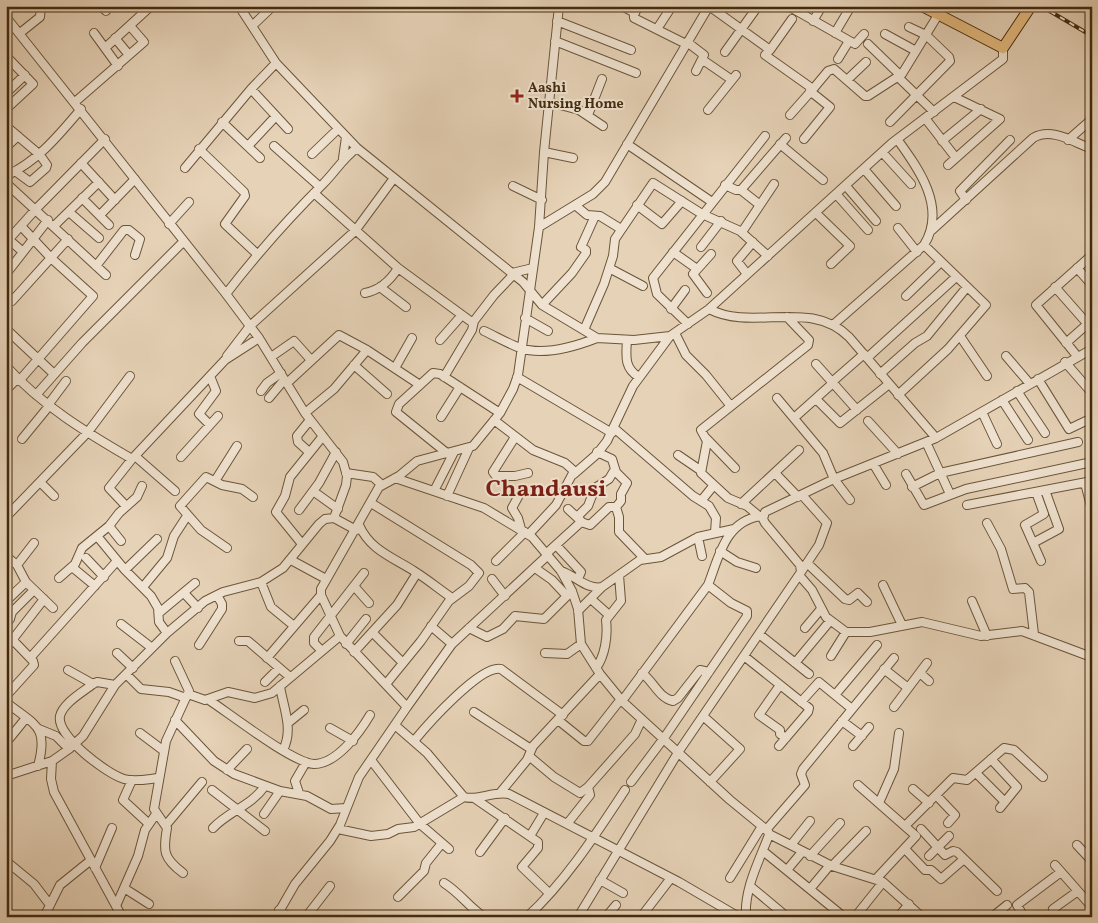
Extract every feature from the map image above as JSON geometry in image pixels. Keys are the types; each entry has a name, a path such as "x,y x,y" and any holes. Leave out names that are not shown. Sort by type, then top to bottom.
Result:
{"main road":[{"path":"922,6 1003,48 1031,6"}],"street":[{"path":"20,33 40,17 41,6"},
{"path":"104,48 151,6"},
{"path":"239,6 276,63 357,148 513,274 542,305 597,338"},
{"path":"252,26 273,6"},
{"path":"622,6 637,10 634,18 704,53 703,60 696,71"},
{"path":"656,30 672,6"},
{"path":"539,227 593,194 605,182 709,6 770,50"},
{"path":"725,52 758,6"},
{"path":"788,6 857,44 864,34"},
{"path":"813,21 822,6"},
{"path":"835,33 850,6"},
{"path":"267,658 321,595 326,579 382,485 396,478 416,462 469,448 477,442 500,413 517,377 542,200 544,152 558,7"},
{"path":"790,115 831,69 837,70 865,96 868,96 899,76 938,15"},
{"path":"6,17 105,139 183,242 226,294 259,338 308,416 344,462 346,473 345,490 334,518"},
{"path":"792,19 765,55 812,90 830,107 804,139"},
{"path":"557,21 630,50"},
{"path":"75,102 91,86 100,83 144,40 130,26"},
{"path":"890,122 950,61 949,57 926,35 909,27"},
{"path":"94,33 118,66"},
{"path":"885,34 916,51"},
{"path":"115,38 129,55"},
{"path":"555,41 636,73"},
{"path":"838,59 849,41"},
{"path":"868,44 934,112"},
{"path":"496,561 556,505 574,474 598,452 613,431 621,409 639,377 672,334 709,309 897,139 1003,59 1003,48"},
{"path":"6,56 32,82 31,87 6,110"},
{"path":"703,60 734,78 708,110"},
{"path":"847,80 866,62"},
{"path":"185,168 222,122 276,63"},
{"path":"6,92 25,75"},
{"path":"588,116 602,79"},
{"path":"251,89 288,129"},
{"path":"948,165 1000,119 954,97"},
{"path":"549,102 579,110 602,126"},
{"path":"6,176 40,156 81,109"},
{"path":"942,141 981,109"},
{"path":"248,146 276,116"},
{"path":"925,118 956,158"},
{"path":"1068,140 1092,119"},
{"path":"222,122 260,158"},
{"path":"6,126 40,156 47,166 32,181 28,181 15,171"},
{"path":"312,154 338,129"},
{"path":"833,325 917,252 924,245 932,230 1040,134 1055,134 1092,149"},
{"path":"6,147 18,136"},
{"path":"688,324 656,294 653,282 655,274 764,136"},
{"path":"343,158 346,137"},
{"path":"23,252 8,238 105,139"},
{"path":"897,139 925,181 933,218 932,230"},
{"path":"966,200 960,191 1010,140"},
{"path":"741,190 783,141 824,180"},
{"path":"627,144 712,202"},
{"path":"274,146 320,187"},
{"path":"226,294 257,254 320,187 343,158 357,148"},
{"path":"1002,148 1012,158"},
{"path":"199,149 244,192 245,196 226,224 257,254"},
{"path":"544,152 573,158"},
{"path":"882,152 911,184"},
{"path":"81,163 115,200"},
{"path":"985,165 995,173"},
{"path":"864,169 896,206"},
{"path":"126,506 109,488 130,457 225,360 250,326 355,231 394,178"},
{"path":"100,215 135,179"},
{"path":"54,226 99,182"},
{"path":"584,330 610,268 615,239 653,182 702,214 742,232 768,256"},
{"path":"742,232 774,184"},
{"path":"726,185 736,190 741,190 760,205"},
{"path":"513,186 542,200"},
{"path":"846,186 876,221"},
{"path":"8,188 36,209 106,275"},
{"path":"314,193 398,268 473,323"},
{"path":"837,195 868,230"},
{"path":"82,198 109,225"},
{"path":"637,205 662,224 682,200"},
{"path":"169,224 189,202"},
{"path":"575,205 587,215 600,216 621,229"},
{"path":"68,212 98,238"},
{"path":"816,213 850,246 831,264"},
{"path":"542,305 572,273 586,253 582,245 595,216"},
{"path":"6,274 48,220"},
{"path":"701,248 721,221"},
{"path":"6,390 39,359 93,296 51,258 21,226"},
{"path":"898,228 917,252"},
{"path":"96,266 124,230 129,230 140,239 135,255"},
{"path":"12,301 68,239"},
{"path":"36,395 54,374 183,242"},
{"path":"747,274 737,262 753,242"},
{"path":"898,395 960,336 986,306 924,245"},
{"path":"672,252 697,270"},
{"path":"706,293 693,276 711,254"},
{"path":"1077,356 1036,307 1037,303 1092,255"},
{"path":"906,296 941,262"},
{"path":"365,293 380,288 388,282 398,268"},
{"path":"444,376 472,330 473,323 494,295 513,274 532,268"},
{"path":"610,268 643,286"},
{"path":"1077,268 1092,285"},
{"path":"794,418 956,277"},
{"path":"880,374 914,343 927,336 967,287"},
{"path":"380,288 406,307"},
{"path":"1054,288 1090,324 1066,343"},
{"path":"672,309 685,290"},
{"path":"709,309 734,318 816,318 833,325 843,331 936,438"},
{"path":"440,340 462,316"},
{"path":"735,468 722,452 706,438 701,430 730,405 758,386 808,345 809,340 787,317"},
{"path":"525,318 548,331"},
{"path":"6,329 54,374"},
{"path":"484,331 521,348 560,349 577,346 597,338 627,340 672,334"},
{"path":"672,334 686,355 706,375 730,405"},
{"path":"269,398 284,378 311,360 339,335 367,350 420,385"},
{"path":"960,336 987,376"},
{"path":"225,360 259,338"},
{"path":"395,368 412,338"},
{"path":"627,340 626,362 633,373 639,377"},
{"path":"271,357 294,341 311,360"},
{"path":"414,741 435,715 445,708 480,674 494,669 501,669 561,718 584,741 588,741 637,684 642,673 708,585 713,566 720,551 734,529 743,522 761,516 769,509 834,480 936,438 1065,362 1092,349"},
{"path":"308,452 298,442 297,436 308,416 367,350"},
{"path":"1006,356 1030,384"},
{"path":"1065,362 1092,393"},
{"path":"816,364 857,410"},
{"path":"354,365 387,394"},
{"path":"6,366 18,380 49,406 130,457 175,491"},
{"path":"451,453 396,412 397,406 435,372 500,413"},
{"path":"7,513 42,482 88,432 130,376"},
{"path":"210,376 216,391 199,414 210,424"},
{"path":"517,377 613,431 709,506 716,518 715,532"},
{"path":"261,391 267,382 284,378"},
{"path":"1038,379 1069,430 1091,418"},
{"path":"22,439 49,406 66,381"},
{"path":"816,399 840,423 889,384"},
{"path":"441,418 460,387"},
{"path":"1017,391 1045,433"},
{"path":"192,395 205,405"},
{"path":"777,398 823,453 834,480 850,500"},
{"path":"1002,400 1028,440"},
{"path":"982,412 997,444"},
{"path":"181,457 218,416"},
{"path":"494,420 515,437 544,456 572,467 574,474"},
{"path":"868,421 898,454"},
{"path":"302,544 276,512 285,496 288,482 304,462 308,452 323,436"},
{"path":"515,437 493,472 496,476 504,477 528,473"},
{"path":"700,470 706,438"},
{"path":"926,442 950,494"},
{"path":"912,487 940,474 1078,442"},
{"path":"215,481 237,446"},
{"path":"447,496 469,448"},
{"path":"741,504 775,473 776,469 799,450"},
{"path":"299,510 313,491 336,452"},
{"path":"598,452 612,459 615,469 627,484 621,494 621,501 616,507"},
{"path":"434,491 451,453"},
{"path":"678,455 700,470 728,498 761,516 800,565 800,573 812,590 821,609 830,621 846,632 870,632 902,625 929,623 976,636 1022,631 1086,655"},
{"path":"906,474 924,505 950,494 1092,462"},
{"path":"874,465 886,485"},
{"path":"289,917 278,913 295,884 338,829 359,778 452,644 535,568 579,520 588,506 595,488 609,479 615,469"},
{"path":"346,473 373,477 382,485"},
{"path":"578,917 679,751 819,545 827,523 775,473"},
{"path":"227,548 201,530 187,516 180,507 181,505 206,476 222,486 242,489 253,497"},
{"path":"396,478 484,508 525,532 548,554 561,571 578,611 581,644 598,671 622,700 679,751 710,782 766,830 802,852 831,866 880,880 922,917"},
{"path":"42,482 54,496"},
{"path":"967,505 1088,482 1092,510"},
{"path":"701,501 714,485"},
{"path":"59,578 72,567 79,551 109,526 126,506 137,497 142,486"},
{"path":"313,491 338,509"},
{"path":"1040,491 1044,512 1025,523 1041,561"},
{"path":"1033,543 1059,530 1040,491"},
{"path":"518,497 512,508 525,532"},
{"path":"371,503 479,572 476,578 452,598 386,684"},
{"path":"568,508 579,520 590,525 610,507 616,507"},
{"path":"616,507 619,517 620,534 645,559"},
{"path":"143,587 167,558 174,536 187,516"},
{"path":"6,776 52,761 72,747 116,685 167,634 217,595 261,582 283,568 325,519 334,518 357,528 381,553 416,573 452,598"},
{"path":"987,523 1000,549 1013,589 1028,589 1034,634"},
{"path":"109,526 121,541"},
{"path":"578,611 602,587 637,562 645,559 661,558 698,537 734,529"},
{"path":"97,536 125,570 151,596 159,613 159,622 167,634"},
{"path":"698,537 702,556"},
{"path":"125,570 156,538"},
{"path":"6,567 34,543"},
{"path":"556,545 581,572 578,579"},
{"path":"720,551 737,562 756,568"},
{"path":"86,558 104,576"},
{"path":"291,560 326,579"},
{"path":"12,561 25,580 53,608"},
{"path":"30,658 118,561"},
{"path":"807,563 845,599 849,600 858,593 867,602"},
{"path":"72,567 95,586"},
{"path":"535,568 570,593"},
{"path":"561,571 592,588 602,587"},
{"path":"322,651 313,640 364,573"},
{"path":"354,652 397,605 416,573"},
{"path":"500,793 530,753 561,718 598,671 603,657 607,632 606,620 621,602 619,575"},
{"path":"492,579 505,596"},
{"path":"6,601 25,580"},
{"path":"261,582 272,607 294,626"},
{"path":"159,613 195,583"},
{"path":"631,782 664,738 748,613 708,585"},
{"path":"883,585 902,625"},
{"path":"354,586 369,604"},
{"path":"6,624 12,612 34,590"},
{"path":"184,592 198,608"},
{"path":"469,628 484,637 490,637 504,629 515,616 544,618 570,593"},
{"path":"199,645 222,609 222,604 217,595"},
{"path":"321,595 340,636 346,644 407,707"},
{"path":"6,648 44,599"},
{"path":"591,599 609,615"},
{"path":"972,601 987,636"},
{"path":"805,628 821,609"},
{"path":"346,644 366,619"},
{"path":"795,663 830,621"},
{"path":"121,624 152,648"},
{"path":"431,626 452,644"},
{"path":"372,632 403,663"},
{"path":"831,656 846,632"},
{"path":"6,633 34,663 32,668 6,696"},
{"path":"759,634 809,674"},
{"path":"210,700 228,692 249,697 263,697 280,686 340,636"},
{"path":"239,641 248,641 290,677"},
{"path":"546,653 567,654 581,644"},
{"path":"835,695 877,645"},
{"path":"117,653 133,668"},
{"path":"744,656 809,710 779,746"},
{"path":"730,878 766,830 805,785 801,772 894,658"},
{"path":"166,825 154,809 159,778 164,751 189,689 175,661"},
{"path":"894,707 927,663"},
{"path":"265,682 279,668"},
{"path":"642,673 654,683 662,696 673,701 678,698 702,669 709,672"},
{"path":"884,669 908,688"},
{"path":"68,670 93,684"},
{"path":"920,673 929,681"},
{"path":"126,674 141,689 210,700 283,750 314,764 331,758 352,741 370,715"},
{"path":"6,681 14,687"},
{"path":"72,747 61,727 60,717 64,707 97,682 116,685"},
{"path":"801,702 816,683 821,683 852,709"},
{"path":"780,685 758,715 780,730 780,734 786,738"},
{"path":"280,686 288,723 288,737 283,750"},
{"path":"6,702 39,729 56,736 111,773 132,780 159,778"},
{"path":"288,723 304,710"},
{"path":"474,712 530,753 554,777 580,793 588,787 635,734 642,719"},
{"path":"703,716 740,749 710,782"},
{"path":"9,739 26,718"},
{"path":"175,720 203,751 227,770 280,791 298,793 331,809 346,808"},
{"path":"842,721 862,736"},
{"path":"396,726 414,741 464,797"},
{"path":"853,746 869,727"},
{"path":"330,728 352,741"},
{"path":"38,766 44,746 39,729"},
{"path":"140,733 164,751"},
{"path":"878,803 894,769 900,733"},
{"path":"905,826 953,778 965,781 1004,748 1011,748 1043,777"},
{"path":"227,770 247,749"},
{"path":"976,773 1002,805 1017,787 991,759"},
{"path":"371,760 420,824 449,849"},
{"path":"52,761 51,779 54,792 122,917"},
{"path":"298,793 295,781 306,762"},
{"path":"132,780 123,800 149,824"},
{"path":"182,873 173,865 164,851 166,825 202,782"},
{"path":"855,917 880,880 916,838 858,785"},
{"path":"213,828 224,818 252,801 265,786"},
{"path":"567,824 590,795 588,787"},
{"path":"913,789 929,802"},
{"path":"212,790 265,831"},
{"path":"527,917 549,893 593,837 625,790"},
{"path":"264,814 280,791"},
{"path":"338,829 379,836 420,824 464,797 474,798 500,793 515,797 593,837 671,878 739,917"},
{"path":"936,795 955,815 948,824"},
{"path":"474,798 538,842 539,846 522,867 549,893"},
{"path":"530,836 544,813"},
{"path":"116,906 149,824 156,814"},
{"path":"480,852 505,818"},
{"path":"791,845 810,821"},
{"path":"810,856 840,823"},
{"path":"44,917 54,894 66,878 93,864 112,828"},
{"path":"746,917 746,902 763,851 766,830"},
{"path":"921,830 945,855 955,851 964,858 997,891"},
{"path":"810,889 866,831"},
{"path":"929,856 949,836"},
{"path":"398,898 424,871 426,863 442,843"},
{"path":"1077,845 1092,861"},
{"path":"905,849 925,870 931,870 941,880 964,858"},
{"path":"763,851 844,917"},
{"path":"786,870 802,852"},
{"path":"1055,865 1078,891 1089,897 1092,907"},
{"path":"8,866 34,884 50,905"},
{"path":"1024,917 1017,905 1061,872"},
{"path":"641,917 671,878"},
{"path":"600,880 623,893"},
{"path":"444,883 460,893 475,911 484,917"},
{"path":"306,917 330,886"},
{"path":"750,886 786,916"},
{"path":"124,888 149,904"},
{"path":"1058,917 1053,910 1078,891"},
{"path":"898,917 909,904"},
{"path":"606,917 616,905"},
{"path":"992,917 1007,905"}],"railway":[{"path":"1041,6 1092,36"}],"place":[{"name":"Aashi Nursing Home","path":"517,96"}],"district":[{"name":"Chandausi","path":"546,490"}]}
